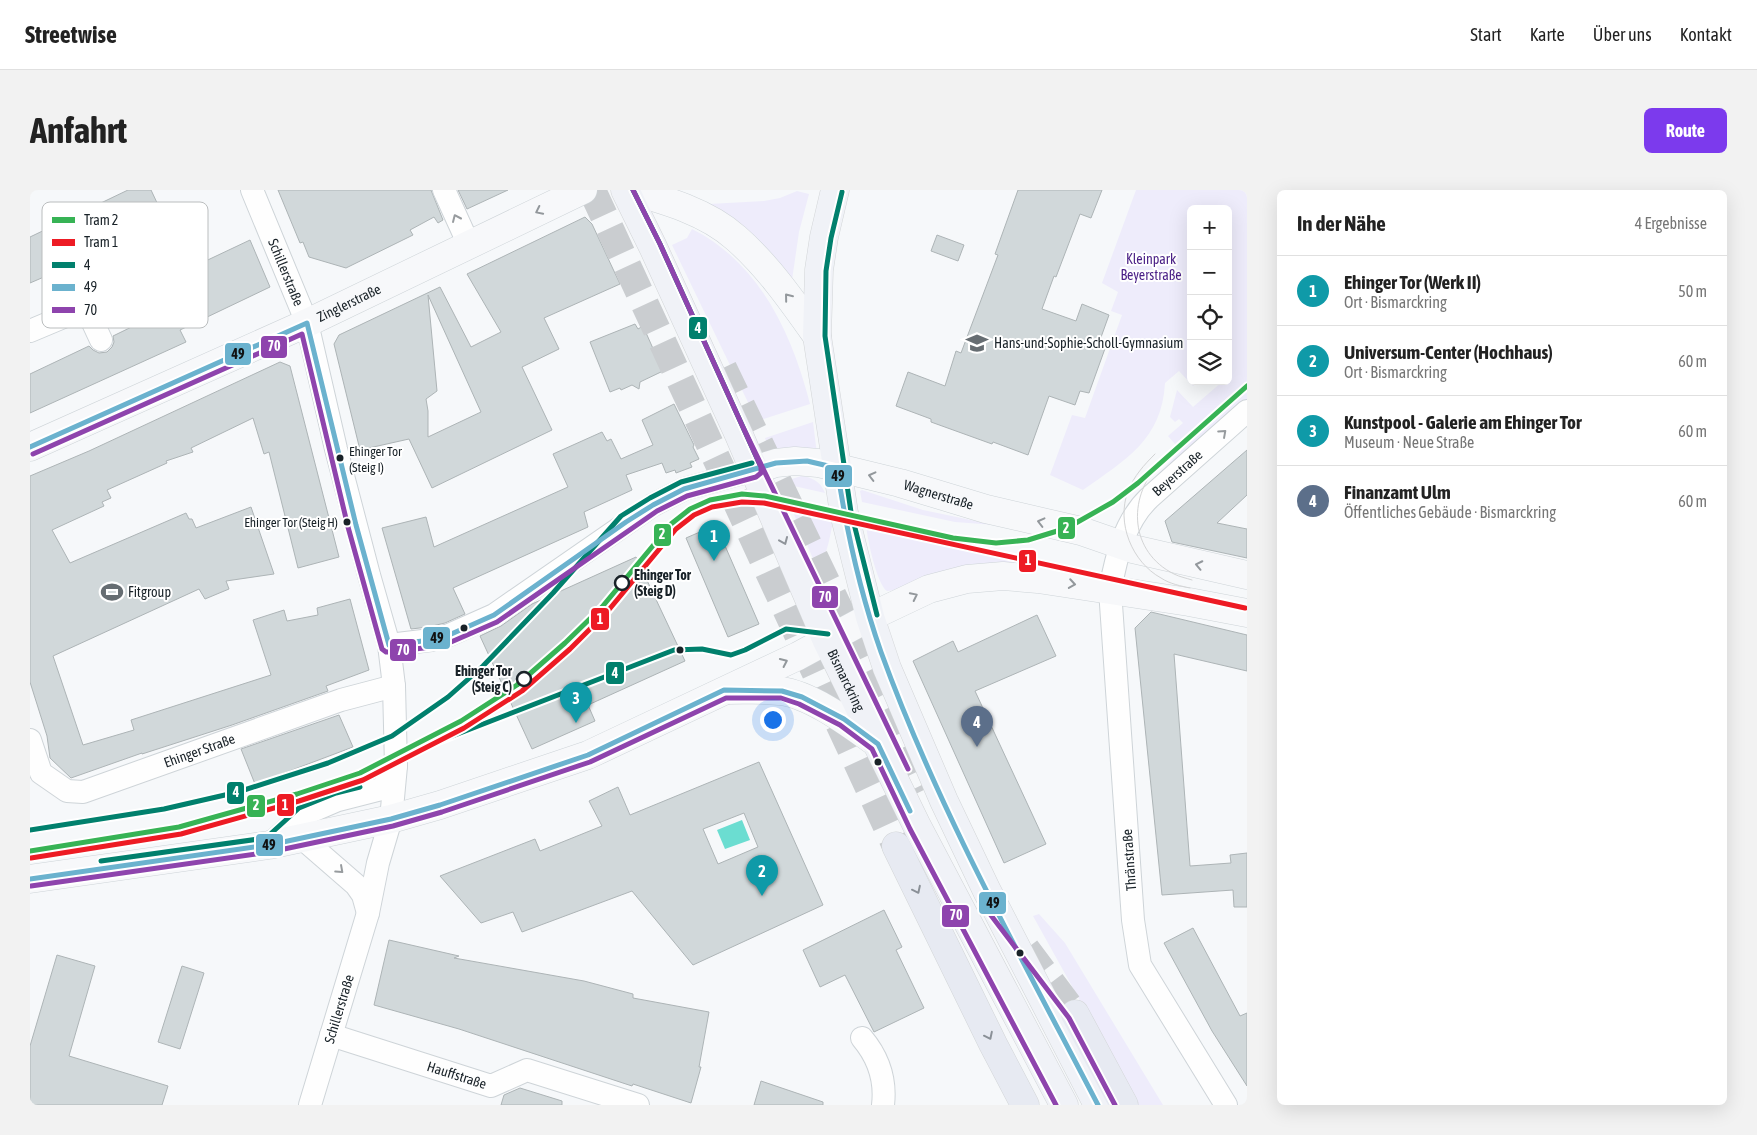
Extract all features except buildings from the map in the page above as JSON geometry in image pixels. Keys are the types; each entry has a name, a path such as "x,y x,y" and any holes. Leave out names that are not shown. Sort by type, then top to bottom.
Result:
{"highway":[{"path":"896,846 1025,1105"},
{"path":"1075,1014 1124,1105"}],"main road":[{"name":"Zinglerstraße","path":"30,447 307,323 583,190"},
{"path":"627,190 658,198 694,212 736,238 768,272 818,336"},
{"name":"Bismarckring","path":"627,190 754,470 827,641 917,826 1064,1105"},
{"path":"835,190 824,237 819,270 818,336 844,513 870,617 887,668 944,801 987,891 1098,1105"},
{"name":"Wagnerstraße","path":"754,470 795,461 818,463 900,483 986,508 1081,531 1121,545 1190,563 1247,575"},
{"path":"38,877 303,839 392,819 440,805 588,755 827,641 870,617 929,589 968,579 990,576 1024,577 1247,613"},
{"path":"724,690 782,691 802,697 844,719 878,744"}],"street":[{"name":"Schillerstraße","path":"252,190 307,323 336,449 369,575 390,645 394,686 396,766 392,819 383,846 368,913 310,1105"},
{"path":"444,190 469,245"},
{"path":"30,331 42,326"},
{"path":"95,328 101,340"},
{"name":"Beyerstraße","path":"1121,545 1133,518 1143,504 1247,411"},
{"path":"390,645 449,636 494,615 652,505 684,489 754,470"},
{"path":"1110,590 1115,562 1121,545"},
{"name":"Thränstraße","path":"1110,590 1133,920 1140,965 1226,1105"},
{"name":"Ehinger Straße","path":"30,740 41,773 66,791 83,792 341,700 394,686"},
{"path":"269,845 303,815 338,800 380,789 391,778 396,766"},
{"path":"303,839 356,885 363,895 368,913"},
{"name":"Hauffstraße","path":"331,1035 491,1086 527,1070 638,1105"},
{"path":"862,1038 873,1051 879,1065 883,1086 883,1105"}],"green space":[{"name":"Kleinpark Beyerstraße","path":"1136,190 1247,190 1247,402 1157,481 1155,477 1181,451 1168,436 1183,423 1179,419 1175,422 1170,417 1177,390 1193,407 1218,385 1232,385 1232,205 1187,205 1187,380 1179,371 1165,383 1157,420 1149,434 1127,458 1083,490 1050,475 1072,415 1085,418 1122,315 1111,311 1118,292 1102,283"},
{"path":"797,191 809,194 799,232 792,280 709,204 764,201 780,198"},
{"path":"692,229 716,243 737,261 770,303 794,352 810,404 757,421 672,245 687,238"},
{"path":"813,422 817,454 773,458 765,438"},
{"path":"801,476 816,481 825,493 785,484 789,480"},
{"path":"862,490 923,510 995,525 955,522 862,502 860,491"},
{"path":"795,509 832,518 833,522 828,544 820,563 814,561 793,512"},
{"path":"866,522 1071,568 1069,573 887,591 883,587 876,570"},
{"path":"1039,914 1065,943 1163,1105 1138,1105 1033,916"}],"shaded area":[{"path":"742,820 750,840 725,849 717,830"}],"tunnel":[{"path":"592,190 896,846"},
{"path":"723,368 926,789"},
{"path":"1026,949 1075,1014"}],"tram line":[{"name":"2","path":"30,851 179,827 297,794 360,773 461,721 517,685 565,643 602,607 671,524 690,509 710,500 742,494 765,496 953,538 996,543 1028,540 1067,528 1113,502 1138,483 1247,386"},
{"path":"1155,454 1133,480 1128,491 1124,516 1129,541 1142,562 1151,571 1168,582 1190,588"},
{"path":"1158,465 1141,493 1138,509 1141,539 1159,564 1174,574 1192,580"},
{"name":"1","path":"31,858 181,834 299,801 363,780 464,728 522,691 570,649 607,612 676,529 694,515 712,507 742,502 764,503 1245,608"}],"transit line":[{"name":"4","path":"633,190 660,244 761,467"},
{"name":"70","path":"33,454 302,334 348,527 382,649 390,652 432,647 451,642 497,622 657,511 687,496 756,477 761,473 761,467 660,244 633,190"},
{"name":"4","path":"842,192 831,238 826,271 825,336 851,512 877,615"},
{"name":"49","path":"30,447 307,323 356,525 389,645 431,640 449,635 494,615 626,522 684,489 776,463 807,461 837,468 850,538 867,608 881,652 904,710 954,825 1098,1105"},
{"name":"70","path":"742,425 908,769"},
{"name":"4","path":"30,830 164,809 238,792 328,763 392,736 448,697 483,666 553,593 621,516 681,482 752,463"},
{"name":"4","path":"406,754 674,650 702,649 731,655 786,629 828,634"},
{"name":"49","path":"30,879 269,845 391,819 440,805 588,755 724,690 782,691 802,697 844,719 878,744 910,811"},
{"name":"70","path":"31,886 270,852 393,826 442,812 590,762 726,698 781,698 799,704 840,725 872,749 910,829 1056,1105"},
{"name":"4","path":"101,861 266,838 299,808 336,793 360,787"},
{"name":"70","path":"990,914 1069,1018 1115,1105"}],"place":[{"name":"Hans-und-Sophie-Scholl-Gymnasium","path":"977,343"},
{"name":"Ehinger Tor (Steig I)","path":"340,458"},
{"name":"Ehinger Tor (Steig H)","path":"347,522"},
{"name":"Ehinger Tor (Werk II)","path":"714,561"},
{"name":"Ehinger Tor (Steig D)","path":"622,583"},
{"name":"Fitgroup","path":"112,592"},
{"name":"Ehinger Tor (Steig C)","path":"524,679"},
{"name":"Kunstpool - Galerie am Ehinger Tor","path":"576,723"},
{"name":"Finanzamt Ulm","path":"977,747"},
{"name":"Universum-Center (Hochhaus)","path":"762,896"}]}
